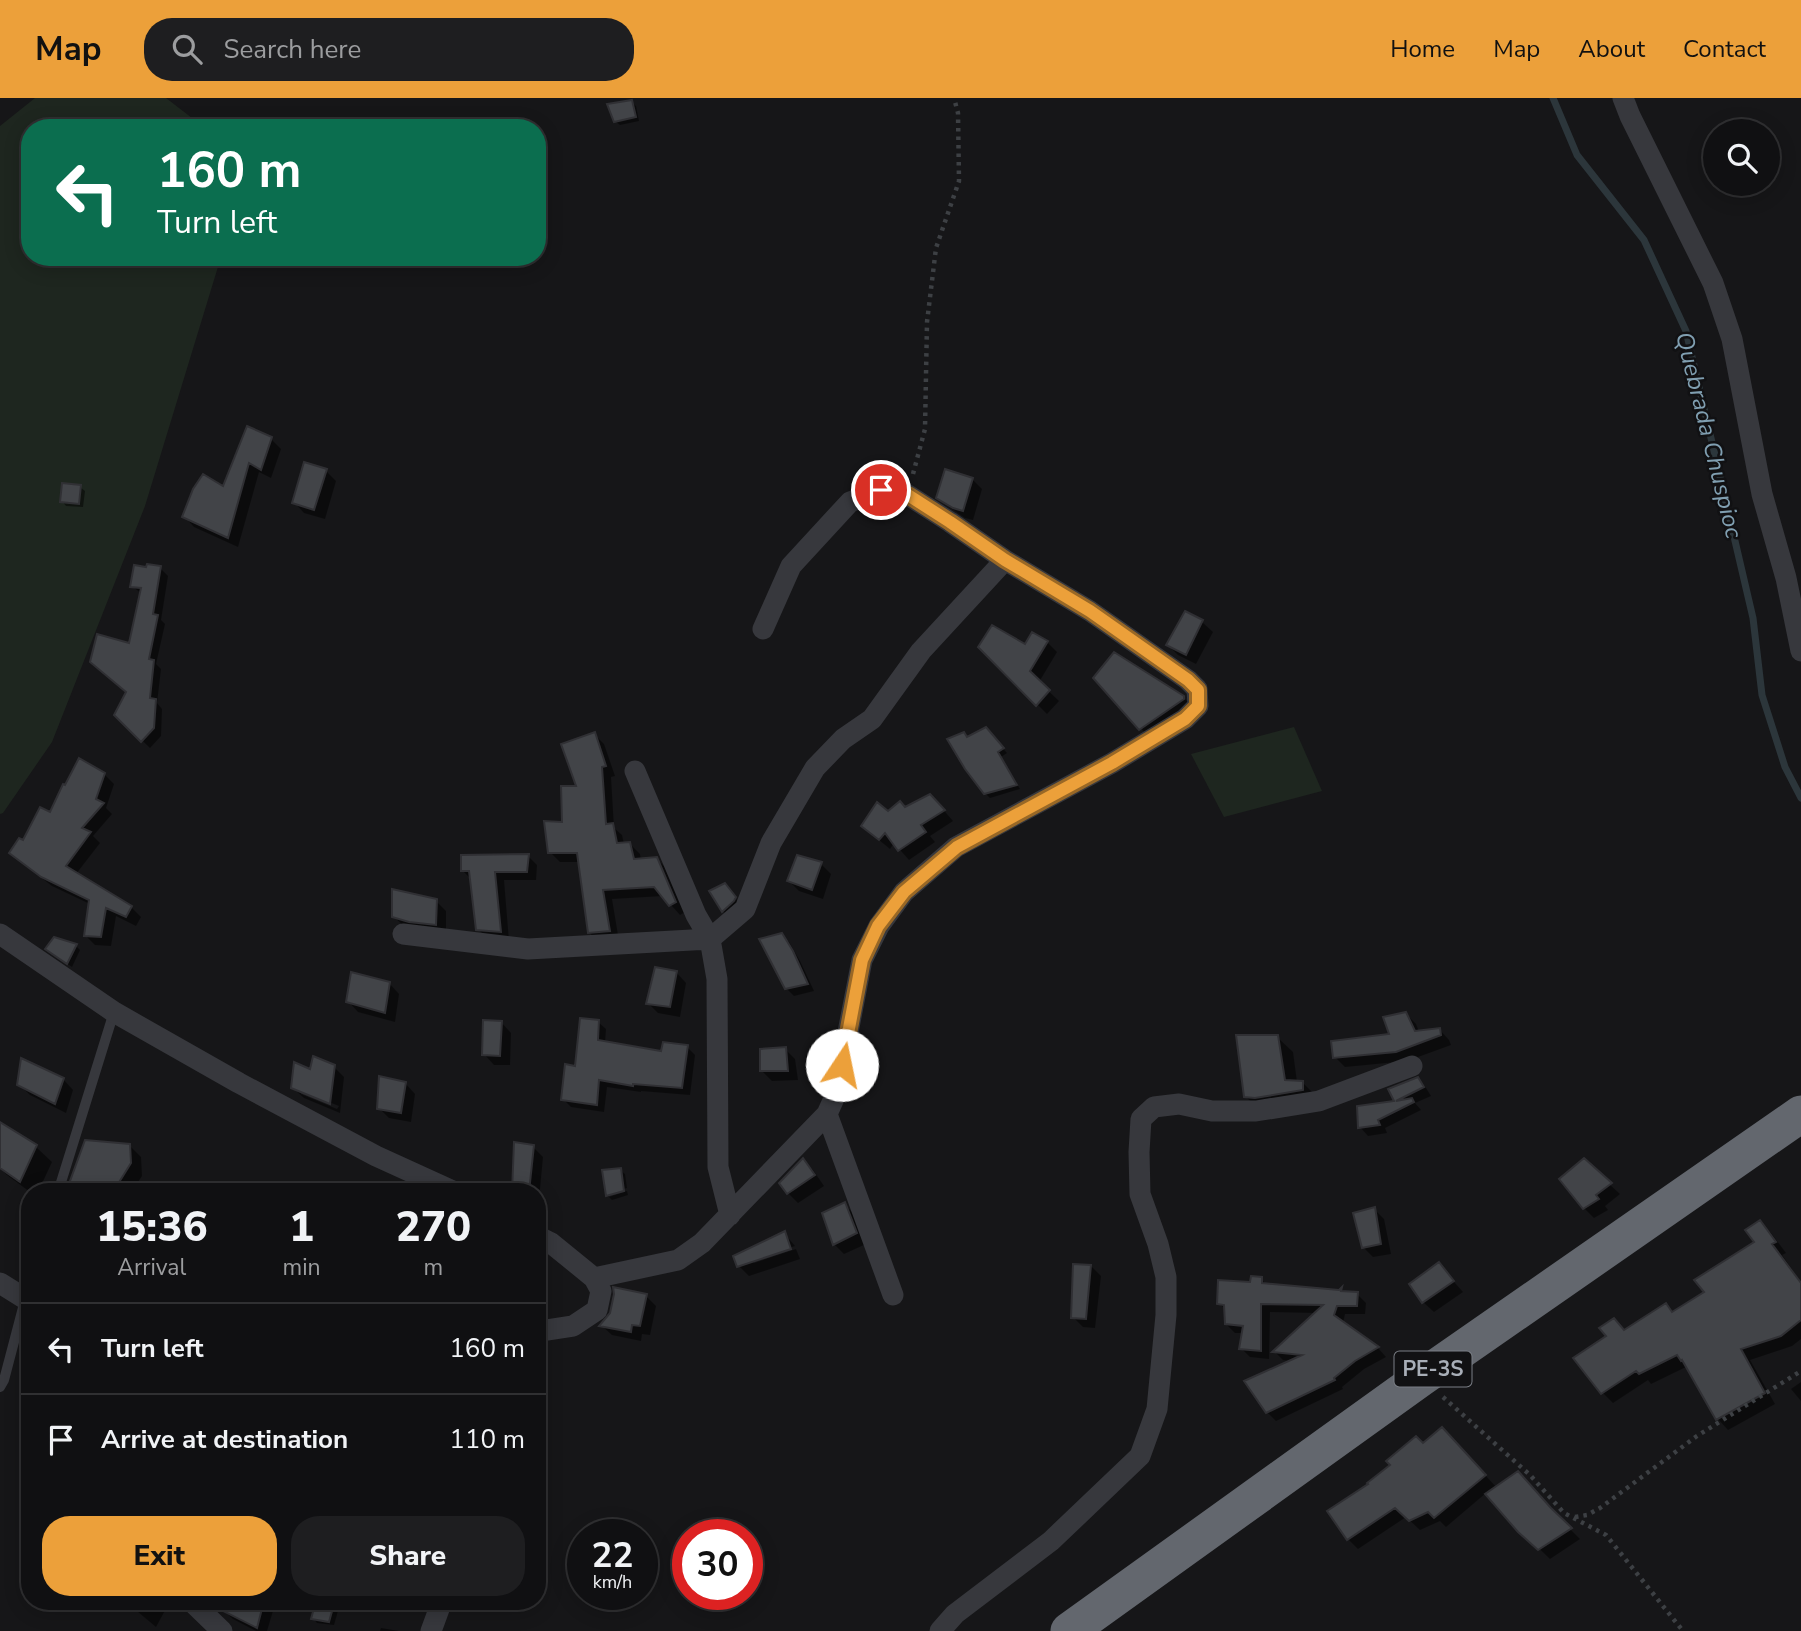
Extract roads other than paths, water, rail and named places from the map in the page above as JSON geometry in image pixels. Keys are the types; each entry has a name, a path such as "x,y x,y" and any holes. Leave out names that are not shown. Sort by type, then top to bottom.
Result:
{"highway":[{"name":"PE-3S","path":"1069,1631 1421,1378 1801,1114"}],"street":[{"path":"1623,98 1713,283 1732,339 1762,494 1786,578 1801,651"},
{"path":"594,1278 678,1260 702,1243 827,1114 836,1094 862,960 878,926 904,892 957,847 1112,763 1185,719 1198,706 1198,690 1188,680 1090,611 1005,560 908,495 881,490 850,502 791,566 763,629"},
{"path":"403,934 528,949 710,939 745,909 771,843 815,768 844,739 872,719 921,651 1005,560"},
{"path":"635,771 696,915 710,939 717,979 718,1167 730,1215"},
{"path":"0,934 114,1012 376,1156 435,1183"},
{"path":"940,1631 955,1614 1051,1541 1140,1456 1157,1409 1166,1315 1166,1277 1158,1244 1140,1194 1139,1152 1142,1119 1154,1107 1167,1105 1179,1104 1212,1111 1256,1111 1319,1101 1412,1066"},
{"path":"827,1114 893,1295"},
{"path":"546,1241 594,1278 601,1291 597,1310 573,1326 546,1330"},
{"path":"0,1283 21,1290"},
{"path":"200,1610 222,1631"},
{"path":"431,1631 439,1610"}],"lane":[{"path":"61,1183 114,1012"},
{"path":"0,1387 21,1318"}],"waterway":[{"name":"Quebrada Chuspioc","path":"1553,98 1577,155 1644,240 1686,331 1753,618 1762,695 1785,767 1801,798"}]}
